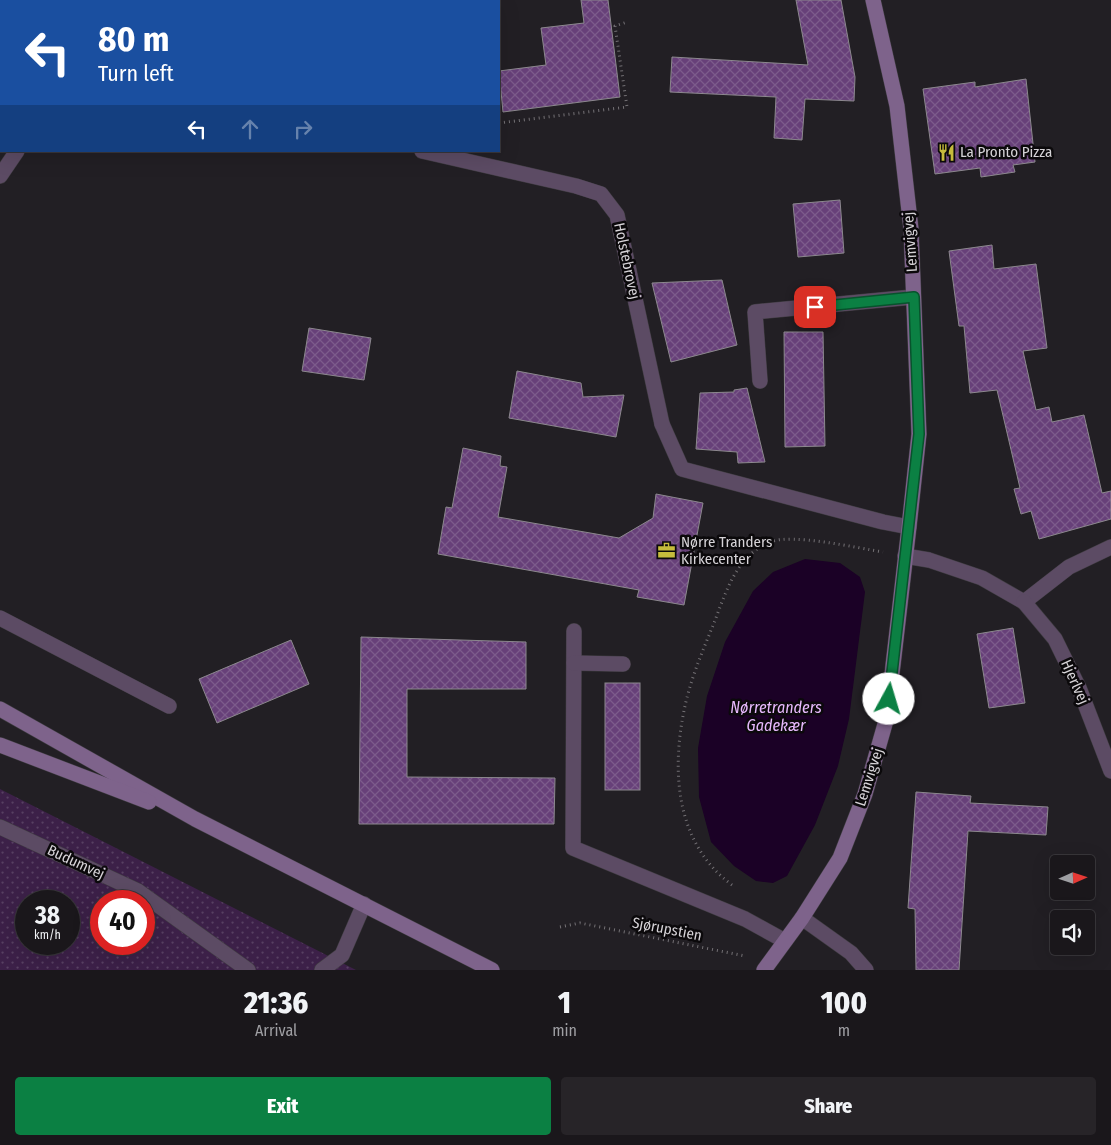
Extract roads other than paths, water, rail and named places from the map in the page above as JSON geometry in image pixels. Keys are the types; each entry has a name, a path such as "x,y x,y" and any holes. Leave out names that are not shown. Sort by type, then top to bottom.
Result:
{"street":[{"name":"Lemvigvej","path":"767,966 802,918 840,858 865,794 887,717 909,527 919,434 911,229 897,106 874,0"},
{"path":"0,176 16,152"},
{"name":"Holstebrovej","path":"426,152 576,186 601,194 617,215 662,424 682,469 883,522 909,527"},
{"path":"760,381 755,312 914,297"},
{"path":"905,556 929,560 982,578 1024,602 1069,567 1111,547"},
{"name":"Hjerlvej","path":"1024,602 1055,640 1079,688 1111,771"},
{"path":"0,618 169,706"},
{"path":"574,631 573,848 745,919 785,941"},
{"path":"574,663 623,664"},
{"path":"0,709 195,819 492,970"},
{"path":"0,745 195,819"},
{"name":"Budumvej","path":"0,827 138,891 248,970"},
{"path":"322,970 342,955 364,904"},
{"path":"802,918 851,953 866,970"}],"water":[{"name":"Nørretranders Gadekær","path":"805,559 840,563 860,577 865,592 849,719 838,766 815,825 787,876 773,883 756,881 734,866 711,842 699,797 698,748 707,696 725,642 753,591 773,572"}],"place":[{"name":"La Pronto Pizza","path":"946,152"},
{"name":"Nørre Tranders Kirkecenter","path":"667,551"}]}
